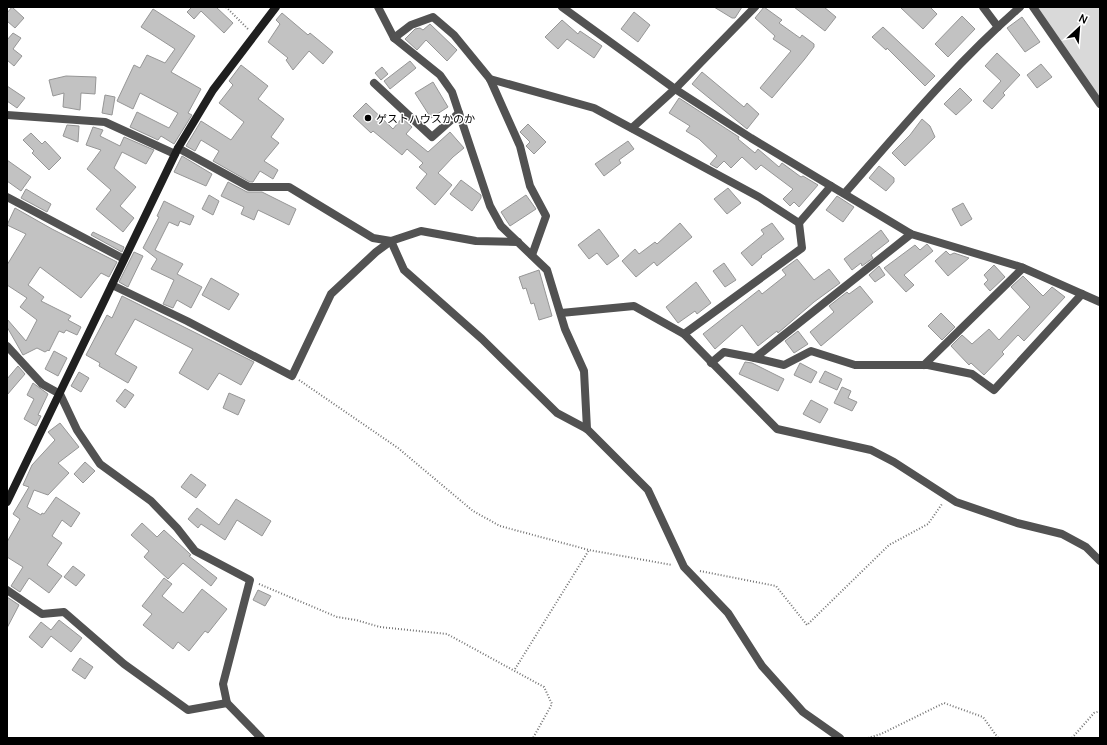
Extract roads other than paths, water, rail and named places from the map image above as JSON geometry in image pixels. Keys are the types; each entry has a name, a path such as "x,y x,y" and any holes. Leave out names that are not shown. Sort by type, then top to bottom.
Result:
{"street":[{"path":"7,502 177,151 213,90 276,7"},
{"path":"378,7 394,38 440,74 452,92 490,206 501,226 547,270 565,329 584,371 587,428"},
{"path":"562,7 675,89 830,186 845,193 911,234 1023,268 1100,302"},
{"path":"632,128 675,89 754,7"},
{"path":"983,7 998,26"},
{"path":"845,193 920,107 998,26 1020,7"},
{"path":"1033,7 1100,104"},
{"path":"394,38 411,25 433,16 454,35 490,79 520,146 530,186 546,216 532,256"},
{"path":"490,79 594,108 759,197 799,222"},
{"path":"374,83 432,137 459,113"},
{"path":"7,115 105,122 177,151 249,187 289,186 372,238 391,241"},
{"path":"684,334 802,248 799,222 830,186"},
{"path":"7,197 124,259"},
{"path":"112,285 188,321 292,376 331,294 376,252 391,241 421,231 476,241 518,242"},
{"path":"755,358 911,234"},
{"path":"391,241 404,270 482,339 557,413 587,428 648,490 684,567 728,613 762,666 802,712 840,738"},
{"path":"924,365 1023,268"},
{"path":"711,363 724,352 784,365 811,350 855,365 924,365 972,374 994,390 1082,294"},
{"path":"561,313 634,306 684,334 777,429 871,450 894,462 956,502 1017,523 1062,534 1086,547 1100,561"},
{"path":"7,346 42,384 60,394 77,430 100,464 152,501 177,528 195,551 250,580 223,684 227,703 261,738"},
{"path":"7,590 42,614 64,612 124,664 188,710 227,703"}],"place":[{"name":"ゲストハウスかのか","path":"368,118"}]}
